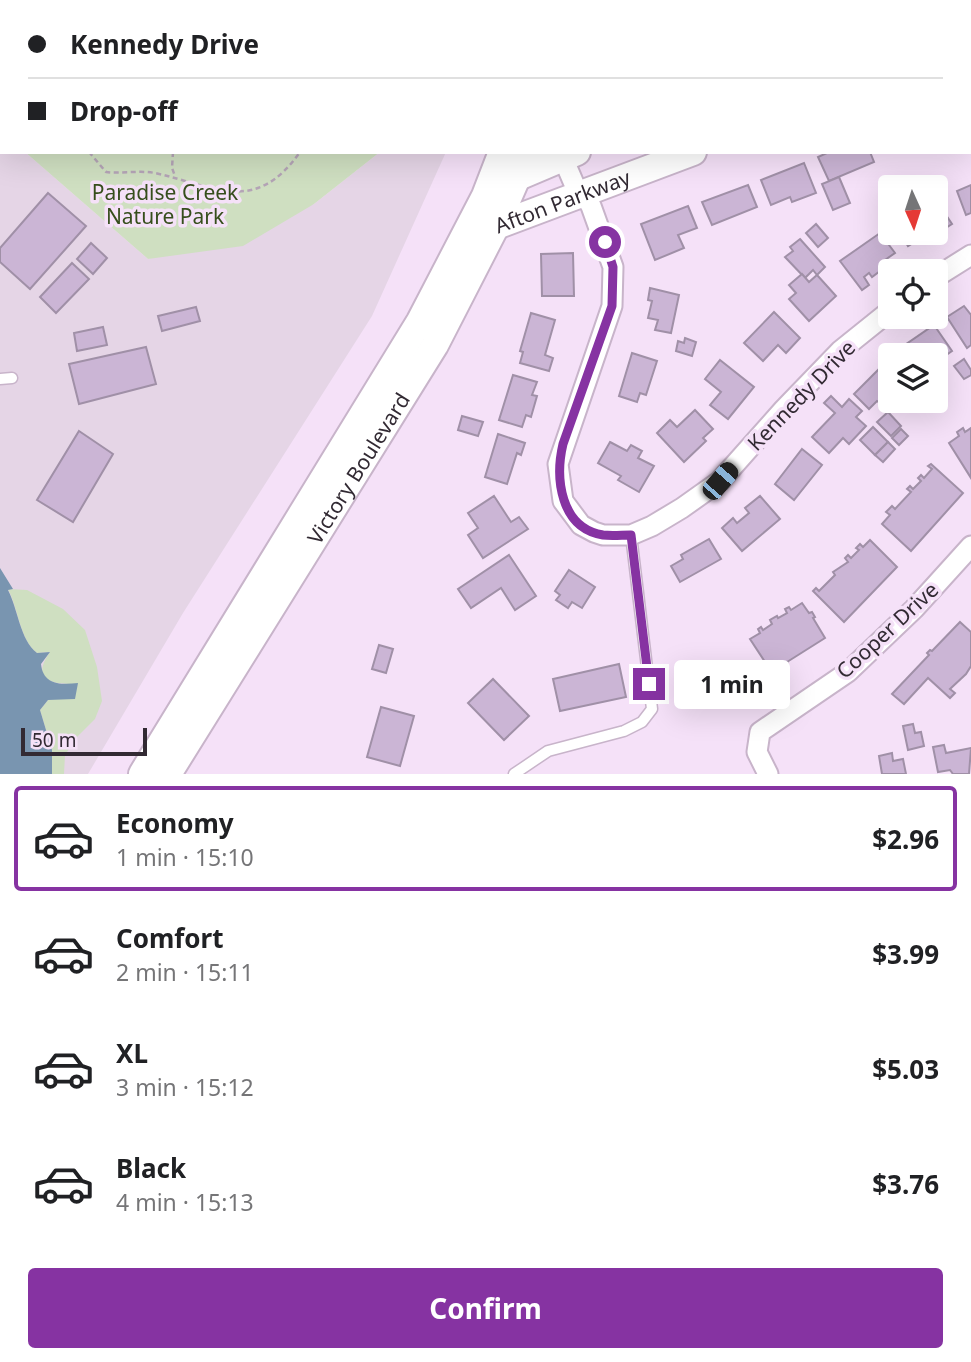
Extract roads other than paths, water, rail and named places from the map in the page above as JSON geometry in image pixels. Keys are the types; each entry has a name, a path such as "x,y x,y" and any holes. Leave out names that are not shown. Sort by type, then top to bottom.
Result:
{"main road":[{"name":"Victory Boulevard","path":"143,774 420,321 485,195 501,154"},
{"name":"Afton Parkway","path":"468,229 496,226 688,154"},
{"name":"Afton Parkway","path":"485,195 523,164 570,155"},
{"name":"Victory Boulevard","path":"168,774 435,345 496,226 523,164"}],"street":[{"path":"570,155 575,186 584,194 596,218 613,267 612,306 563,444 558,464 559,485 564,501 581,525 603,535 631,535"},
{"path":"948,269 971,255"},
{"name":"Kennedy Drive","path":"631,535 672,514 720,481 784,408 840,351 878,320"},
{"name":"Cooper Drive","path":"768,774 757,751 760,732 848,671 914,609 971,546"}],"lane":[{"path":"0,379 12,378"},
{"path":"514,774 548,751 624,731 642,722 652,709 631,535"}],"water":[{"path":"0,568 13,589 8,590 31,647 37,653 50,652 41,664 45,676 54,682 78,683 75,699 48,700 40,710 52,750 52,774 0,774"}],"park label":[{"name":"Paradise Creek Nature Park","path":"165,204"}]}
